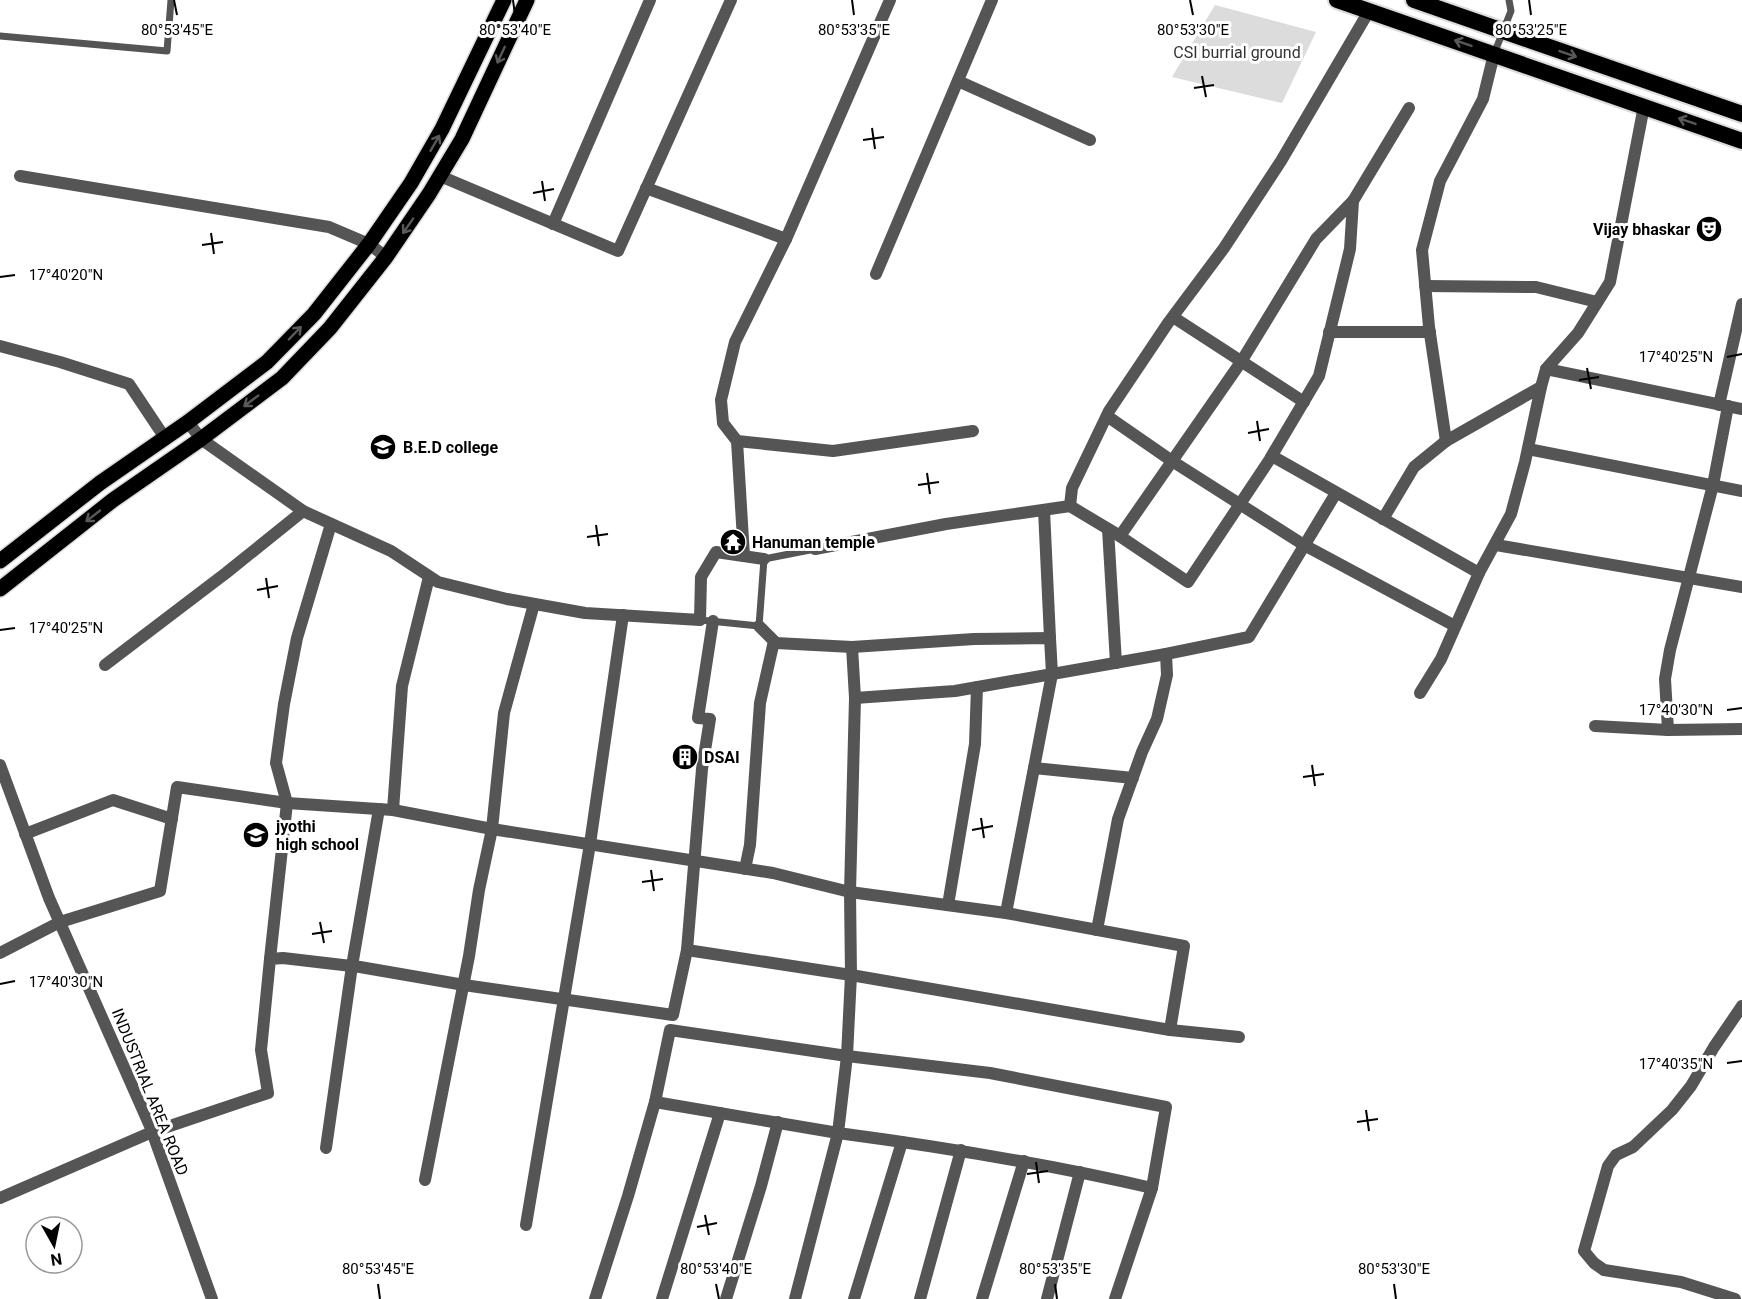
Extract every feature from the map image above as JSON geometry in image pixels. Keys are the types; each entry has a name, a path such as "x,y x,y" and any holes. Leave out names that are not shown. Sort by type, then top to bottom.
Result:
{"highway":[{"path":"1337,0 1742,141"},
{"path":"1414,0 1742,114"}],"main road":[{"path":"0,561 100,483 188,422 267,362 314,314 369,244 411,183 442,129 504,0"},
{"path":"0,588 113,500 201,439 282,378 330,328 386,257 429,195 462,139 525,1"},
{"path":"314,314 330,328"},
{"path":"267,362 282,378"}],"street":[{"path":"553,224 650,0"},
{"path":"440,176 618,251 731,0"},
{"path":"744,556 737,441 723,423 721,400 735,342 786,239 890,0"},
{"path":"876,274 992,0"},
{"path":"1071,506 1072,488 1107,416 1173,317 1224,248 1281,161 1369,11"},
{"path":"1446,441 1430,332 1422,250 1440,181 1483,99 1494,54"},
{"path":"958,81 1090,140"},
{"path":"1420,693 1441,659 1479,573 1511,514 1546,369 1578,333 1610,282 1644,106"},
{"path":"1120,536 1241,362 1316,239 1353,201 1409,108"},
{"path":"20,177 329,227 369,244 386,257"},
{"path":"646,188 786,239"},
{"path":"815,549 946,524 1071,506 1188,582 1271,457 1319,376 1350,249 1353,201"},
{"path":"1425,286 1536,287 1597,302"},
{"path":"1668,730 1665,679 1670,650 1713,485 1742,304"},
{"path":"1173,317 1304,402"},
{"path":"1329,332 1430,332"},
{"path":"0,346 129,384 165,438"},
{"path":"1546,369 1742,409"},
{"path":"1383,519 1414,467 1446,441 1541,387"},
{"path":"1107,416 1172,461 1304,545 1455,626"},
{"path":"188,422 201,439 303,512 391,551 438,582 507,599 585,613 706,621"},
{"path":"737,441 833,451 972,431"},
{"path":"1528,449 1742,491"},
{"path":"1271,457 1479,573"},
{"path":"855,698 955,691 1249,637 1336,493"},
{"path":"1006,913 1052,674 1044,510"},
{"path":"105,665 303,512"},
{"path":"0,1198 152,1132 268,1093 261,1050 286,803 276,763 284,704 297,638 332,524"},
{"path":"1108,529 1116,663"},
{"path":"1496,545 1742,587"},
{"path":"595,1299 655,1102 687,950 702,769 710,719 698,718 706,621 700,577 716,552 764,559"},
{"path":"393,810 402,686 429,577"},
{"path":"425,1180 492,829 504,713 534,604"},
{"path":"526,1225 590,844 623,615"},
{"path":"759,626 776,643 852,647 974,639 1050,638"},
{"path":"746,869 750,845 760,703 774,641"},
{"path":"795,1299 838,1133 847,1056 851,975 850,892 855,698 852,647"},
{"path":"1097,930 1118,819 1142,752 1157,719 1167,675 1166,654"},
{"path":"948,905 975,744 977,687"},
{"path":"1595,726 1668,730 1742,729"},
{"name":"INDUSTRIAL AREA ROAD","path":"0,765 60,922 152,1132 212,1299"},
{"path":"1034,768 1132,778"},
{"path":"0,953 60,922 160,891 177,787 286,803 393,810 492,829 773,873 850,892 1006,913 1184,946 1170,1030"},
{"path":"25,834 112,800 172,819"},
{"path":"326,1148 352,966 379,809"},
{"path":"687,950 851,975 1170,1030 1239,1037"},
{"path":"270,959 283,958 352,966 464,985 673,1015"},
{"path":"1735,1299 1681,1282 1604,1270 1594,1263 1584,1251 1608,1166 1616,1155 1633,1147 1672,1110 1691,1086 1742,1006"},
{"path":"670,1030 847,1056 990,1073 1166,1107 1152,1188 1115,1299"},
{"path":"655,1102 838,1133 961,1150 1152,1188"},
{"path":"662,1299 720,1113"},
{"path":"726,1299 778,1122"},
{"path":"854,1299 902,1142"},
{"path":"920,1299 961,1150"},
{"path":"982,1299 1024,1161"},
{"path":"1047,1299 1080,1172"}],"lane":[{"path":"0,36 167,51 171,0"},
{"path":"1494,54 1511,10 1509,0"},
{"path":"706,621 759,626 764,559 815,549"}],"green space":[{"name":"CSI burrial ground","path":"1215,5 1316,32 1282,103 1172,77"}],"place":[{"name":"Vijay bhaskar","path":"1709,229"},
{"name":"B.E.D college","path":"383,447"},
{"name":"Hanuman temple","path":"733,542"},
{"name":"DSAI","path":"685,757"},
{"name":"jyothi high school","path":"256,835"}]}
